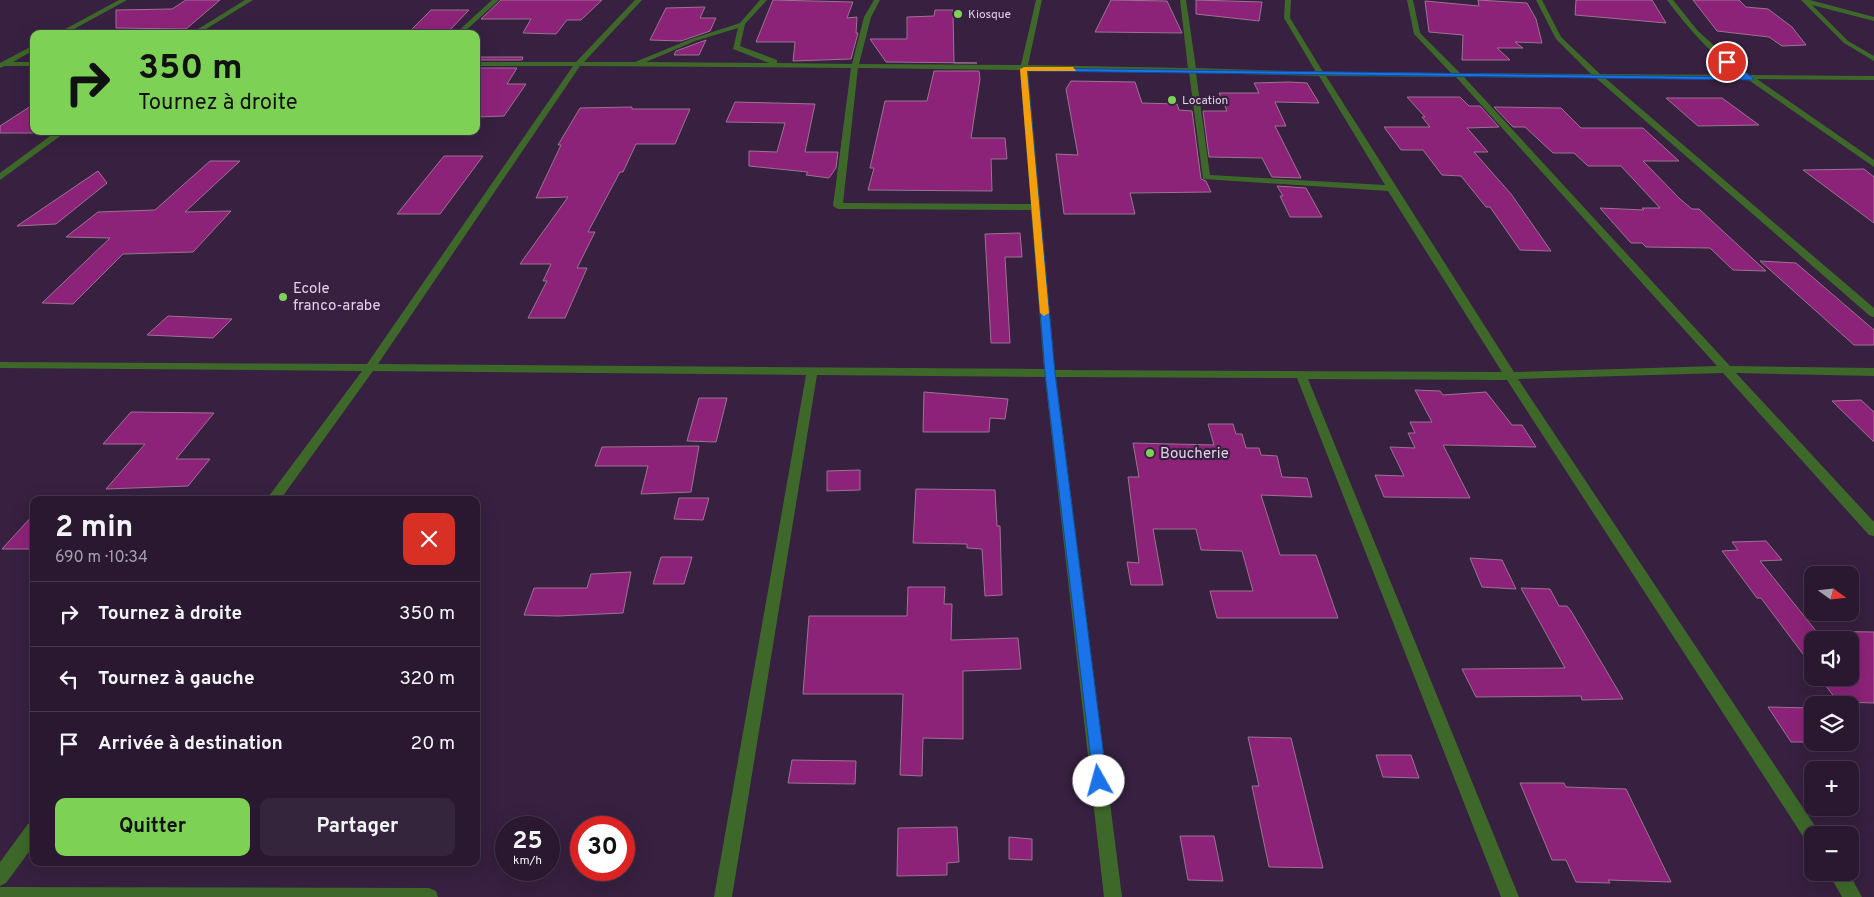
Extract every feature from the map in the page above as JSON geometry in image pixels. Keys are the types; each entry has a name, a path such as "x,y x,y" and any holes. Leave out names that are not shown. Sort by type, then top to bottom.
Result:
{"street":[{"path":"67,30 124,0"},
{"path":"200,30 250,0"},
{"path":"462,30 496,0"},
{"path":"276,496 370,368 578,64 639,0"},
{"path":"764,0 742,24 736,47 784,66"},
{"path":"877,0 870,9 854,67 838,206 1035,206"},
{"path":"1039,0 1024,69 1035,206 1050,373 1113,897"},
{"path":"1183,0 1206,177 1389,188"},
{"path":"1288,0 1287,18 1389,188 1510,376 1806,826"},
{"path":"1410,0 1417,34 1458,75 1874,531"},
{"path":"1539,0 1558,38 1598,76 1874,314"},
{"path":"1670,0 1702,38 1727,62 1874,164"},
{"path":"1804,0 1874,18"},
{"path":"1804,0 1846,42 1874,59"},
{"path":"633,64 693,40 742,24"},
{"path":"1,65 30,49"},
{"path":"1,65 30,64"},
{"path":"480,64 633,64 1750,79 1874,78"},
{"path":"0,177 58,135"},
{"path":"0,365 1510,376 1724,368 1874,372"},
{"path":"723,897 812,372"},
{"path":"1301,375 1510,897"},
{"path":"0,877 30,836"},
{"path":"1843,881 1853,897"},
{"path":"0,896 429,897"}],"building":[{"path":"186,0 220,0 186,29 116,28 116,10 172,9"},
{"path":"501,0 602,0 581,20 567,20 556,34 523,33 531,19 481,19"},
{"path":"773,0 853,2 847,18 857,17 856,33 858,33 851,59 793,61 795,42 756,42"},
{"path":"1111,0 1167,1 1182,33 1095,32"},
{"path":"1196,0 1262,2 1259,21 1196,14"},
{"path":"1478,0 1527,3 1536,19 1542,43 1515,42 1523,48 1497,48 1510,60 1462,60 1463,35 1429,32 1425,1 1479,6"},
{"path":"1576,0 1652,0 1666,23 1575,15"},
{"path":"1693,0 1739,0 1746,7 1768,9 1792,27 1806,45 1782,46 1769,37 1717,31"},
{"path":"705,7 700,18 716,18 710,31 681,41 650,40 666,8"},
{"path":"431,10 469,10 450,30 411,30"},
{"path":"935,10 953,10 954,63 886,62 870,39 907,39 907,17 934,16"},
{"path":"706,40 699,55 674,55 676,51"},
{"path":"480,57 523,57 522,60 480,60"},
{"path":"480,68 517,68 507,84 526,84 504,116 480,117"},
{"path":"934,71 979,71 980,79 971,138 1005,138 1007,159 991,159 992,191 868,190 874,168 870,168 885,101 927,101"},
{"path":"1071,81 1135,82 1142,103 1177,104 1179,110 1192,111 1201,179 1206,181 1211,192 1130,193 1135,214 1064,214 1056,154 1078,155 1066,89"},
{"path":"1254,83 1307,83 1319,103 1275,102 1286,126 1275,126 1301,178 1272,177 1262,158 1209,157 1203,111 1227,111 1219,93 1259,93"},
{"path":"1407,97 1460,97 1469,106 1480,106 1499,127 1467,128 1488,152 1474,152 1511,194 1551,251 1520,250 1490,207 1486,207 1461,176 1442,175 1423,150 1401,150 1384,127 1430,127 1422,117 1425,117"},
{"path":"1666,98 1722,98 1759,125 1698,126"},
{"path":"735,102 815,104 805,152 838,152 836,168 829,178 806,175 808,172 749,166 749,151 777,152 785,123 726,122"},
{"path":"30,107 30,133 0,133 0,126"},
{"path":"632,107 632,109 690,109 675,144 636,144 623,172 620,172 588,232 595,232 577,268 587,268 565,318 528,318 547,281 543,281 551,264 520,264 568,197 536,198 561,145 558,145 580,108"},
{"path":"1494,107 1561,108 1581,128 1643,128 1679,161 1643,161 1680,199 1692,209 1699,209 1766,271 1733,270 1710,248 1646,247 1642,243 1631,243 1600,208 1644,210 1642,208 1660,208 1621,166 1588,166 1574,153 1553,153 1525,127 1513,127"},
{"path":"444,156 483,156 440,214 397,214"},
{"path":"210,161 240,161 185,212 231,211 193,252 123,254 73,304 42,303 110,238 66,237 98,212 155,210"},
{"path":"1864,169 1874,177 1874,223 1803,170"},
{"path":"98,171 107,183 56,224 17,226"},
{"path":"1277,186 1306,188 1322,217 1290,217 1280,196 1283,196"},
{"path":"1020,233 1022,257 1005,257 1010,343 991,343 985,234"},
{"path":"1760,261 1796,263 1874,330 1874,345 1854,345"},
{"path":"168,316 232,319 213,338 147,335"},
{"path":"1415,390 1440,391 1443,395 1486,392 1512,425 1522,425 1536,447 1443,445 1470,498 1384,497 1375,475 1404,476 1390,447 1415,448 1408,433 1415,433 1410,422 1432,422"},
{"path":"924,392 1008,399 1005,419 990,418 989,432 923,432"},
{"path":"699,398 727,398 716,442 687,441"},
{"path":"1861,400 1874,412 1874,442 1832,401"},
{"path":"131,412 214,413 176,459 210,459 188,486 106,489 145,444 103,444"},
{"path":"1208,424 1233,424 1236,434 1242,434 1246,448 1259,448 1261,455 1277,456 1282,477 1307,478 1312,497 1261,495 1280,555 1316,555 1338,618 1217,618 1210,591 1253,591 1242,551 1201,550 1196,529 1153,529 1163,585 1131,585 1127,562 1139,563 1128,477 1139,477 1133,443 1214,445"},
{"path":"699,446 691,492 641,494 648,466 595,466 602,447"},
{"path":"860,470 860,490 827,491 827,471"},
{"path":"916,489 995,490 997,526 1000,526 1002,595 985,596 982,549 967,548 967,544 913,543"},
{"path":"679,498 709,498 703,520 674,519"},
{"path":"30,518 30,549 2,549"},
{"path":"1766,541 1782,560 1760,561 1804,616 1804,621 1808,621 1816,631 1804,631 1804,655 1761,598 1757,598 1722,551 1738,550 1732,542"},
{"path":"661,557 692,557 684,584 653,584"},
{"path":"1470,558 1502,560 1516,589 1482,587"},
{"path":"631,572 623,613 558,616 524,615 534,588 587,588 591,574"},
{"path":"908,587 945,587 944,604 952,604 951,640 1018,638 1021,669 963,671 963,739 923,738 922,776 900,775 903,694 803,694 809,616 907,616"},
{"path":"1521,588 1550,589 1559,606 1567,606 1623,699 1582,700 1581,696 1476,697 1462,669 1565,668"},
{"path":"1859,632 1874,632 1874,703 1859,703 1859,696 1834,696 1826,686 1859,686"},
{"path":"1768,707 1804,708 1804,742 1791,742"},
{"path":"1248,737 1291,738 1323,868 1269,867 1252,786 1259,786"},
{"path":"1376,755 1411,755 1419,778 1383,777"},
{"path":"792,760 856,761 855,784 788,783"},
{"path":"1520,783 1564,783 1566,787 1626,789 1671,882 1608,880 1610,883 1576,882 1566,860 1552,860"},
{"path":"957,827 959,862 947,863 947,875 897,876 898,828"},
{"path":"1180,836 1214,836 1223,881 1188,880"},
{"path":"1009,837 1032,839 1032,860 1009,859"}],"slow traffic":[{"path":"1044,313 1024,69 1073,69"}],"place":[{"name":"Kiosque","path":"958,14"},
{"name":"Location","path":"1172,100"},
{"name":"Ecole franco-arabe","path":"283,297"},
{"name":"Boucherie","path":"1150,453"}],"route":[{"path":"1099,781 1050,373 1024,69 1750,79 1727,62"}]}
